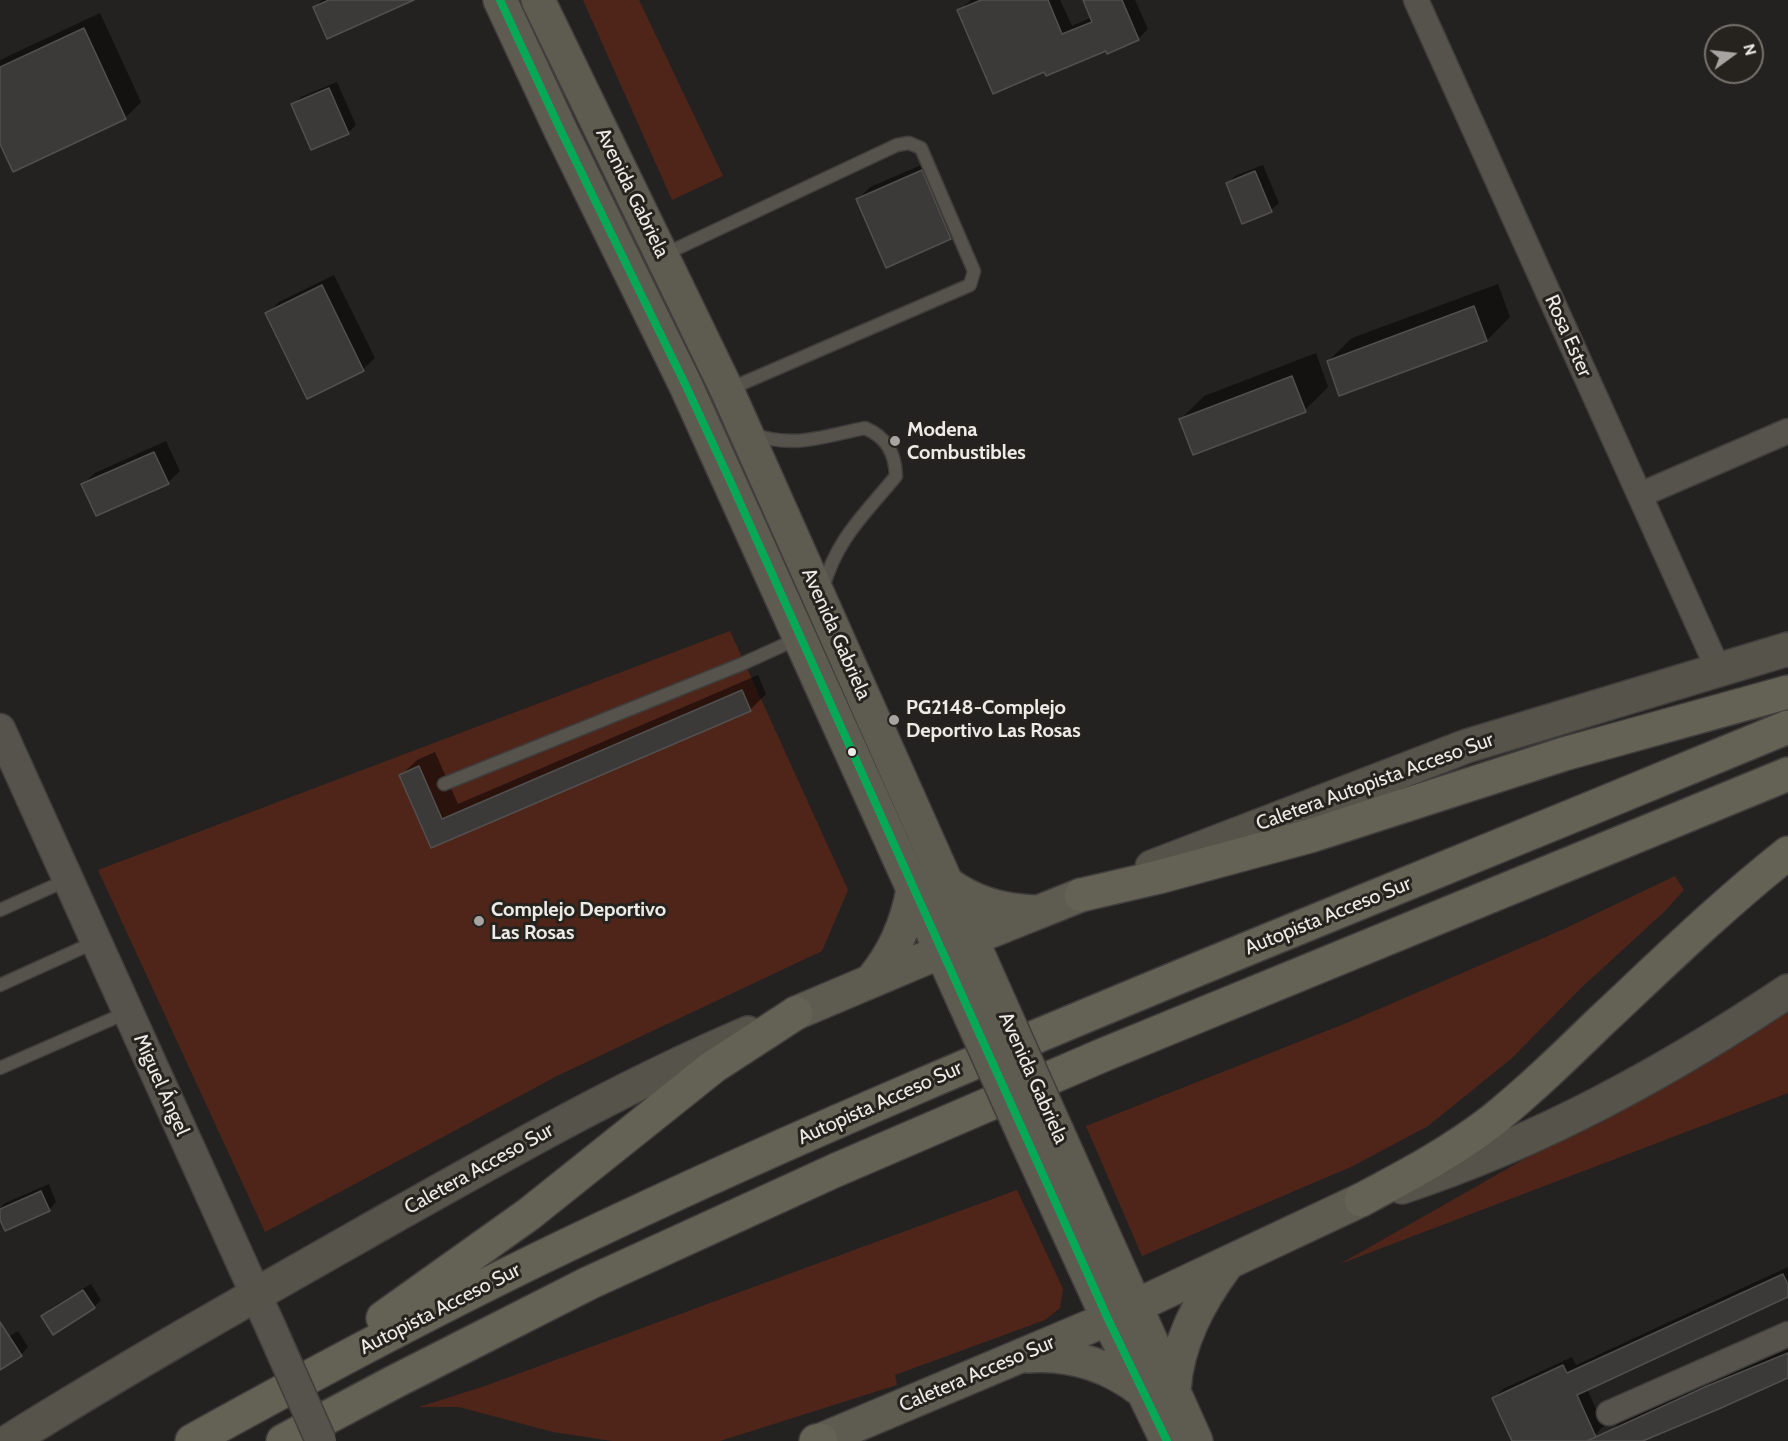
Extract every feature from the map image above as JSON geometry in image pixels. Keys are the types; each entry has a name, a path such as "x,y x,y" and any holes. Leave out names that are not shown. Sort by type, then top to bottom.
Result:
{"highway":[{"path":"1081,895 1159,877 1299,839 1564,754 1788,693"},
{"name":"Autopista Acceso Sur","path":"192,1441 472,1291 818,1130 1107,1007 1788,727"},
{"path":"283,1441 589,1283 836,1170 1114,1051 1788,774"},
{"path":"1361,1200 1430,1163 1493,1120 1565,1056 1713,916 1788,853"},
{"path":"258,1404 490,1244 713,1067 796,1013"}],"main road":[{"name":"Avenida Gabriela","path":"500,0 686,386 1027,1142 1122,1313"},
{"name":"Avenida Gabriela","path":"538,0 727,390 820,597 1057,1131 1122,1313"},
{"name":"Caletera Autopista Acceso Sur","path":"971,939 1253,827 1467,746 1788,649"},
{"path":"945,882 959,893 995,908 1038,912"},
{"path":"871,981 899,939 910,906 912,889"},
{"name":"Caletera Acceso Sur","path":"9,1441 84,1394 256,1294 595,1105 722,1044 971,939"},
{"path":"1122,1313 1361,1200 1449,1171 1556,1126 1659,1072 1788,991"},
{"path":"1174,1390 1176,1369 1189,1327 1212,1284 1227,1264"},
{"path":"1122,1313 1174,1390 1196,1441"},
{"path":"1122,1313 1142,1390 1167,1441"},
{"name":"Caletera Acceso Sur","path":"818,1441 1122,1313"},
{"path":"1017,1357 1054,1356 1090,1363 1126,1379 1142,1390"}],"street":[{"name":"Rosa Ester","path":"1416,0 1719,671"},
{"path":"1640,495 1788,431"},
{"name":"Miguel Ángel","path":"0,729 321,1441"},
{"path":"1609,1413 1788,1334"}],"lane":[{"path":"662,256 897,145 909,143 921,148 974,271 970,285 727,390"},
{"path":"746,432 777,441 794,442 817,440 865,428 882,438 893,455 896,476 860,516 844,538 830,567 820,597"},
{"path":"444,784 742,664 800,638"},
{"path":"0,910 69,879"},
{"path":"0,985 96,941"},
{"path":"0,1068 128,1012"}],"shaded area":[{"path":"583,0 639,0 723,176 672,200"},
{"name":"Complejo Deportivo Las Rosas","path":"730,631 848,890 822,951 557,1076 265,1232 98,870"},
{"path":"1675,876 1684,890 1665,911 1581,988 1512,1058 1428,1126 1353,1166 1142,1256 1086,1126 1349,1022 1564,929"},
{"path":"1788,1009 1788,1093 1340,1264"},
{"path":"1017,1190 1063,1289 1060,1308 1045,1320 895,1375 897,1385 720,1441 612,1441 553,1432 459,1407 419,1407 485,1386"}],"building":[{"path":"329,0 414,0 327,39 313,7"},
{"path":"981,0 1048,0 1062,34 1092,22 1083,0 1122,0 1139,40 1046,76 1044,72 993,94 957,10"},
{"path":"84,28 126,119 13,172 0,144 0,67"},
{"path":"329,88 349,134 311,150 291,104"},
{"path":"922,170 951,239 886,268 856,199"},
{"path":"1255,171 1272,212 1242,224 1226,183"},
{"path":"322,285 364,371 307,399 265,313"},
{"path":"1474,306 1487,341 1339,396 1327,361"},
{"path":"1292,376 1306,412 1193,455 1179,419"},
{"path":"154,452 169,484 96,516 81,484"},
{"path":"742,690 751,711 431,848 399,775 419,766 442,819"},
{"path":"41,1191 50,1211 5,1231 0,1220 0,1209"},
{"path":"1783,1274 1788,1285 1788,1297 1577,1395 1596,1437 1587,1441 1512,1441 1492,1398 1563,1365 1567,1373"},
{"path":"83,1290 95,1308 53,1335 41,1316"},
{"path":"0,1322 22,1356 0,1370"},
{"path":"1788,1353 1788,1378 1721,1408 1643,1441 1587,1441 1707,1386"}],"transit line":[{"path":"500,0 732,485 1108,1319 1167,1441"}],"place":[{"name":"Modena Combustibles","path":"895,441"},
{"name":"PG2148-Complejo Deportivo Las Rosas","path":"894,720"},
{"name":"Complejo Deportivo Las Rosas","path":"479,921"}]}
